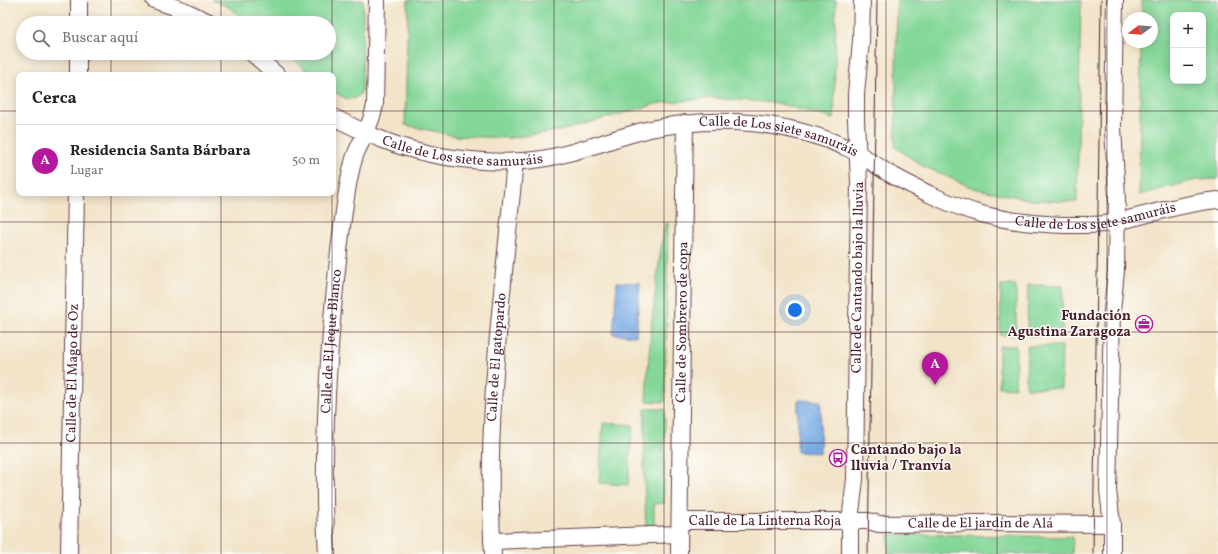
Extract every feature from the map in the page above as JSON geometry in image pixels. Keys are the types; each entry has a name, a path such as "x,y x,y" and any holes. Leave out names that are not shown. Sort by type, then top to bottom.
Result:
{"street":[{"path":"79,0 79,16"},
{"path":"154,0 196,16"},
{"name":"Calle de El Jeque Blanco","path":"327,554 326,436 331,331 348,186 355,155 366,133 375,105 377,0"},
{"name":"Calle de Cantando bajo la lluvia","path":"850,554 850,521 854,492 855,466 859,183 856,94 861,41 862,0"},
{"path":"1112,554 1112,524 1108,482 1112,311 1116,271 1117,188 1113,128 1115,0"},
{"path":"78,60 78,72"},
{"path":"260,60 274,72"},
{"name":"Calle de Los siete samuráis","path":"336,118 366,133 402,146 434,154 476,160 515,161 536,160 551,157 639,132 685,123 728,121 754,123 783,128 827,140 845,147 886,172 930,194 980,213 1010,220 1051,224 1107,224 1190,203 1218,200"},
{"name":"Calle de Sombrero de copa","path":"679,554 685,123"},
{"name":"Calle de El gatopardo","path":"492,548 491,478 493,395 515,161"},
{"name":"Calle de El Mago de Oz","path":"69,554 76,196"},
{"name":"Calle de La Linterna Roja","path":"492,548 680,527 850,521"},
{"name":"Calle de El jardín de Alá","path":"850,521 868,521 879,524 1112,524"}],"green space":[{"path":"212,0 363,0 362,91 356,98 345,98 336,93 336,72 309,72 295,60 336,60 336,16 241,16 230,8"},
{"path":"408,0 836,0 834,119 777,103 715,98 660,103 559,131 509,138 456,136 405,125"},
{"path":"897,0 1081,0 1077,202 1032,200 973,188 923,166 895,147"},
{"path":"1142,0 1218,0 1218,179 1196,180 1139,195 1141,48 1158,48 1158,12 1142,12"},
{"path":"668,223 665,402 646,401 655,290 665,224"},
{"path":"1001,285 1016,285 1016,335 1000,335"},
{"path":"1028,285 1063,286 1062,336 1027,335"},
{"path":"999,346 1016,346 1015,388 999,387"},
{"path":"1027,346 1062,346 1061,388 1026,388"},
{"path":"645,409 665,409 664,503 654,504 654,530 646,530 644,474"},
{"path":"603,423 633,425 628,485 599,483"},
{"path":"889,534 1073,537 1072,554 888,554"}],"water":[{"path":"617,282 640,283 636,336 613,334"},
{"path":"798,400 821,401 820,453 797,452"}],"tram line":[{"path":"868,554 877,0"},
{"path":"1093,554 1101,0"}],"place":[{"name":"Fundación Agustina Zaragoza","path":"1144,324"},
{"name":"Residencia Santa Bárbara","path":"935,385"},
{"name":"Cantando bajo la lluvia / Tranvía","path":"838,458"}]}
